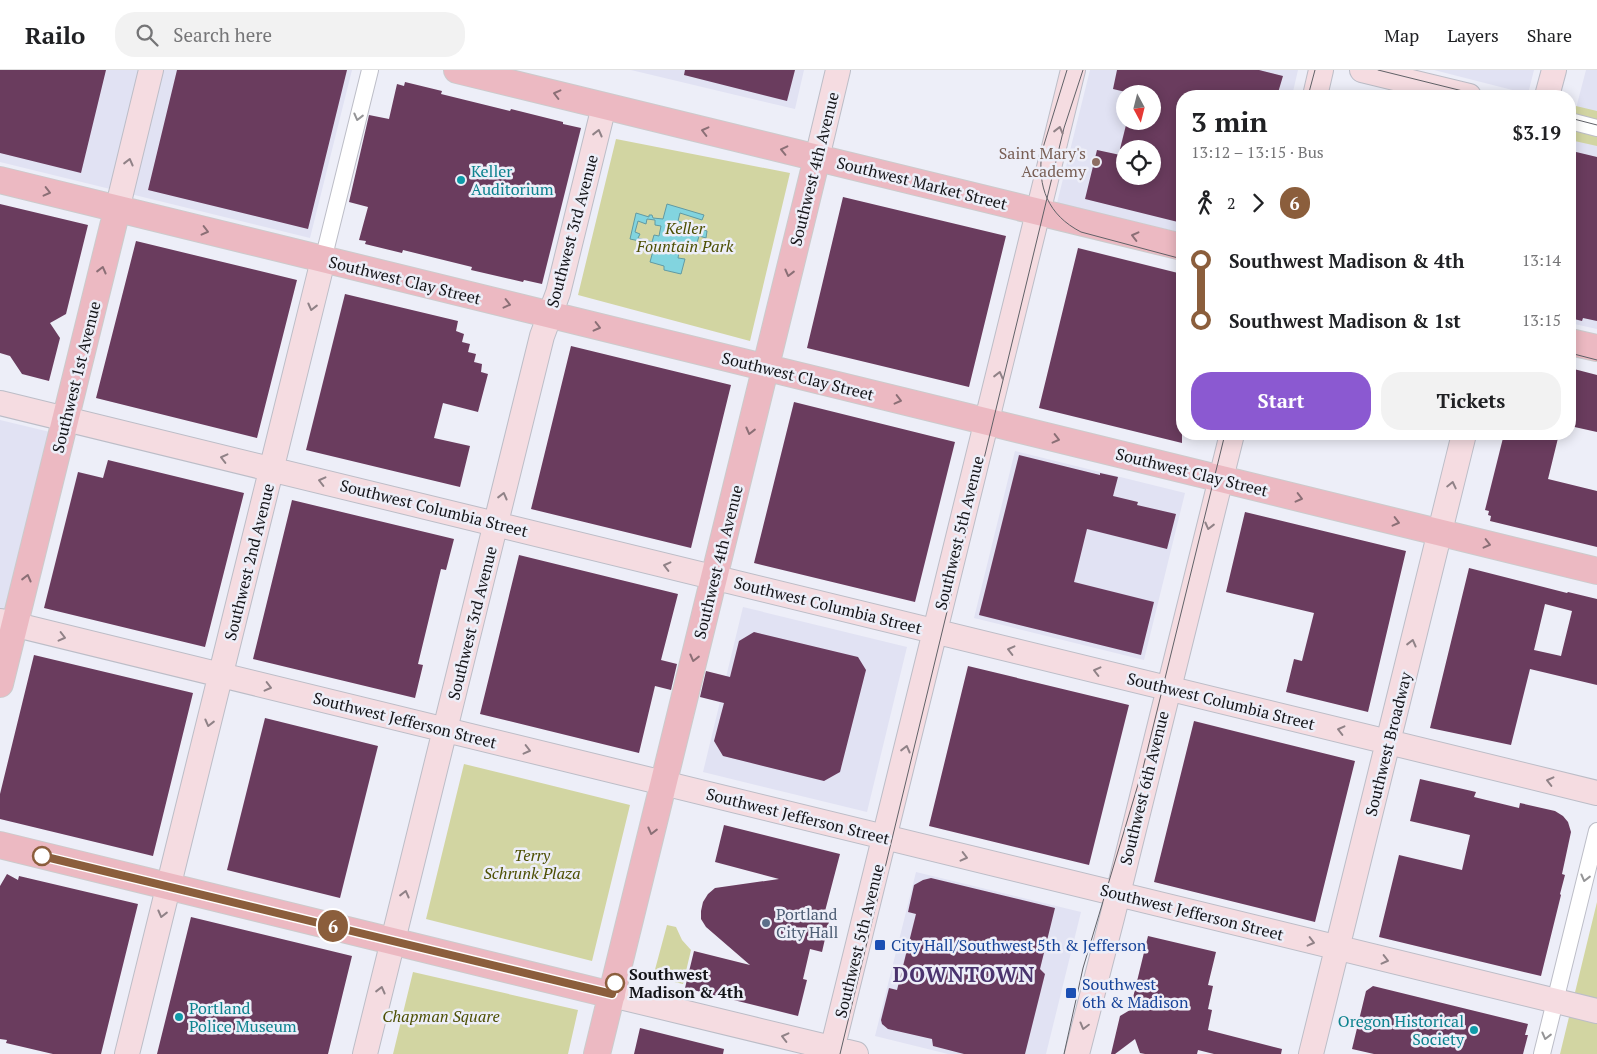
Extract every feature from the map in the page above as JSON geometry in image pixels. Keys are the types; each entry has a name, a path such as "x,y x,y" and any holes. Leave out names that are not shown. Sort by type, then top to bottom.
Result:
{"main road":[{"name":"Southwest 1st Avenue","path":"0,684 7,623 66,419 152,70"},
{"name":"Southwest Market Street","path":"457,70 1176,246"},
{"name":"Southwest 4th Avenue","path":"598,1054 838,70"},
{"name":"Southwest 5th Avenue","path":"832,1051 1074,70"},
{"path":"1316,90 1321,70"},
{"path":"1362,70 1444,90"},
{"path":"1549,90 1554,70"},
{"name":"Southwest 3rd Avenue","path":"366,1054 542,336 558,293 604,106"},
{"name":"Southwest Clay Street","path":"0,180 1597,571"},
{"name":"Southwest 2nd Avenue","path":"127,1054 323,260"},
{"path":"1576,343 1597,348"},
{"name":"Southwest Columbia Street","path":"0,403 1597,793"},
{"name":"Southwest 6th Avenue","path":"1077,1054 1230,440"},
{"name":"Southwest Broadway","path":"1311,1054 1463,440"},
{"name":"Southwest Jefferson Street","path":"7,623 1597,1011"},
{"path":"0,845 612,994 832,1051 856,1054"}],"street":[{"name":"Southwest 2nd Avenue","path":"323,260 370,70"},
{"path":"1576,123 1597,128"},
{"path":"1542,1054 1597,831"}],"shaded area":[{"path":"0,70 352,70 310,238 0,162"},
{"path":"631,70 804,70 795,109"},
{"name":"Saint Mary's Academy","path":"1090,70 1298,70 1293,90 1176,90 1176,232 1057,203"},
{"path":"1434,70 1534,70 1529,90 1512,90"},
{"path":"1586,70 1597,70 1597,329 1576,324 1576,108"},
{"path":"0,420 50,432 6,610 0,609"},
{"path":"1015,451 1185,493 1144,660 974,618"},
{"path":"743,607 907,647 867,812 703,772"},
{"path":"916,872 1081,912 1046,1054 948,1054 875,1036"}],"green space":[{"path":"1576,106 1597,111 1597,146 1576,141"},
{"name":"Keller Fountain Park","path":"616,139 790,173 750,341 578,295"},
{"name":"Terry Schrunk Plaza","path":"464,764 630,805 592,961 426,919"},
{"path":"1597,902 1597,1054 1560,1054"},
{"path":"667,925 676,927 682,940 691,950 683,984 653,977"},
{"name":"Chapman Square","path":"413,972 578,1010 568,1054 393,1054"}],"water":[{"path":"667,204 704,215 702,220 680,213 678,221 707,231 706,238 699,236 695,250 680,246 678,258 685,259 681,274 664,270 664,266 650,262 653,251 648,246 653,248 654,244 630,239 636,213 649,217 649,215 652,215 653,218 663,219","holes":["647,219 655,220 655,225 661,226 659,236 654,235 652,242 638,238 640,234 635,232 638,221 646,224"]}],"building":[{"path":"0,70 106,70 81,173 0,153"},
{"path":"177,70 347,70 308,229 148,190"},
{"path":"685,70 795,70 787,101 684,75"},
{"path":"1117,70 1259,70 1283,76 1279,90 1176,90 1176,222 1085,199 1097,150 1116,154 1116,185 1161,185 1161,140 1122,140 1125,130 1161,130 1161,85 1116,85 1116,90 1113,89"},
{"name":"Keller Auditorium","path":"405,82 442,91 441,94 510,111 511,109 581,128 542,284 524,280 523,282 471,270 472,267 403,250 402,253 365,244 366,241 359,240 368,207 349,202 369,115 389,119 397,84 404,86"},
{"path":"1576,152 1597,157 1597,321 1583,318 1582,321 1576,320"},
{"path":"843,197 1006,236 969,387 807,348"},
{"path":"0,204 88,225 66,314 50,323 60,338 49,381 22,374 10,356 0,353"},
{"path":"136,241 297,280 257,438 96,398"},
{"path":"1078,248 1176,272 1176,440 1182,440 1182,443 1039,408"},
{"path":"345,294 458,321 456,331 464,334 462,342 470,344 468,352 476,354 474,362 482,364 481,372 488,374 478,412 443,403 434,438 470,446 460,487 306,450"},
{"path":"571,346 731,385 691,548 531,509"},
{"path":"1576,370 1597,375 1597,432 1576,427"},
{"path":"794,402 955,442 915,602 754,563"},
{"path":"1502,440 1558,440 1548,479 1597,491 1597,547 1490,521 1489,511 1485,510"},
{"path":"1019,455 1100,475 1100,473 1118,477 1113,496 1138,502 1137,505 1176,514 1167,549 1087,529 1074,582 1154,602 1141,655 979,615"},
{"path":"108,460 244,493 205,647 44,608 78,472 103,478"},
{"path":"292,500 454,539 446,570 441,569 418,664 423,665 415,698 253,659"},
{"path":"1245,512 1406,551 1368,712 1286,692 1294,659 1302,661 1314,613 1226,592"},
{"path":"519,555 678,594 661,660 677,664 671,690 655,686 639,753 480,714"},
{"path":"1469,568 1597,599 1597,685 1530,669 1511,745 1430,728","holes":["1545,604 1572,611 1561,656 1534,650"]},
{"path":"754,632 858,657 866,670 840,772 824,781 723,756 714,741 724,703 700,697 706,671 730,677 739,641"},
{"path":"34,655 193,693 153,856 0,819 0,794"},
{"path":"968,666 1129,705 1089,865 929,826"},
{"path":"265,718 378,746 340,898 227,870"},
{"path":"1194,721 1355,761 1315,922 1154,882"},
{"path":"1420,779 1476,792 1474,797 1519,808 1520,803 1555,811 1568,822 1571,832 1562,874 1565,875 1541,976 1379,937 1399,855 1462,870 1470,835 1410,821"},
{"name":"Portland City Hall","path":"724,825 840,854 824,915 830,917 822,952 810,949 803,979 807,980 798,1016 685,988 694,951 750,965 706,927 701,919 703,902 708,894 715,888 779,879 715,862"},
{"path":"7,874 18,880 19,876 138,904 101,1054 53,1054 6,1043 7,1040 0,1039 0,886"},
{"path":"931,878 1055,908 1040,969 1045,974 1025,1054 964,1054 933,1046 932,1039 888,1029 882,1024 881,1020 889,988 897,990 916,914 908,912 914,885"},
{"path":"191,917 352,956 328,1054 157,1054"},
{"path":"1148,936 1216,952 1208,985 1213,986 1208,1009 1212,1010 1208,1030 1282,1049 1281,1054 1214,1054 1198,1050 1197,1054 1145,1054 1140,1053 1135,1039 1115,1054 1111,1054 1120,1016 1130,1010"},
{"name":"Oregon Historical Society","path":"1373,986 1528,1024 1525,1035 1528,1035 1523,1054 1374,1054 1352,1049 1366,991"},
{"path":"640,1028 724,1049 723,1054 634,1054"}],"tram line":[{"path":"1067,70 1042,151 1041,176 1047,199 1060,217 1081,232 1176,257"},
{"path":"840,1054 1064,128 1083,70"},
{"path":"1310,90 1315,70"},
{"path":"1378,70 1459,90"},
{"path":"1576,120 1597,125"},
{"path":"1576,355 1597,360"},
{"path":"1064,1054 1083,968 1143,768 1224,440"}],"bus line":[{"name":"6","path":"42,856 612,994 615,983"}],"place":[{"name":"Saint Mary's Academy","path":"1096,162"},
{"name":"Keller Auditorium","path":"461,180"},
{"name":"Portland City Hall","path":"766,923"},
{"name":"City Hall/Southwest 5th & Jefferson","path":"880,945"},
{"name":"Southwest Madison & 4th","path":"615,983"},
{"name":"Southwest 6th & Madison","path":"1071,993"},
{"name":"Portland Police Museum","path":"179,1017"},
{"name":"Oregon Historical Society","path":"1474,1030"}],"district":[{"name":"DOWNTOWN","path":"964,975"}]}
